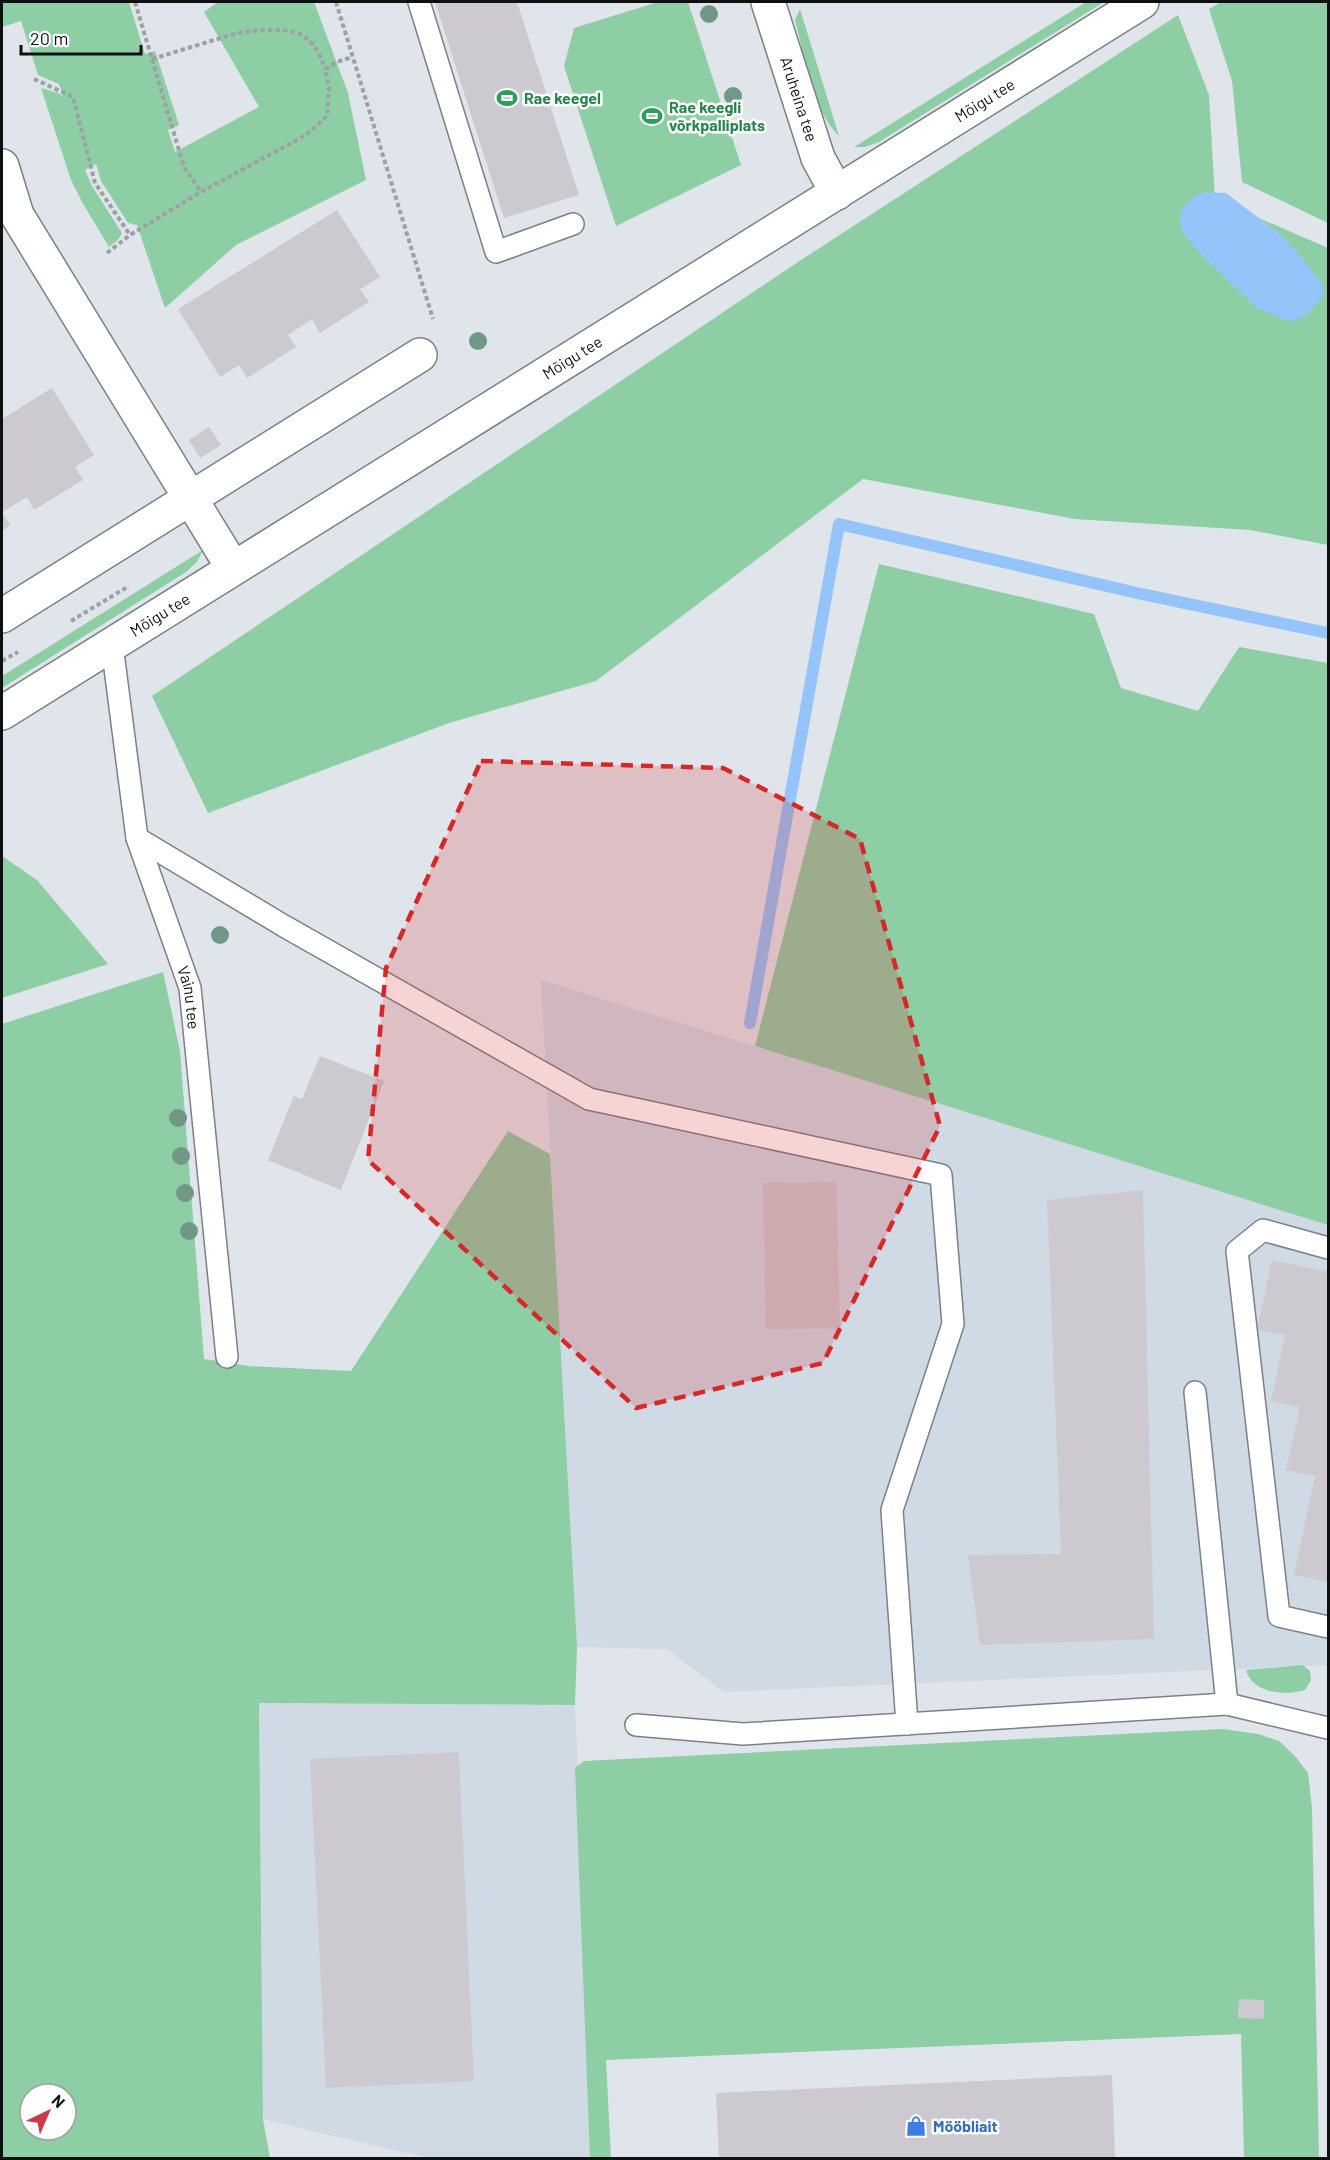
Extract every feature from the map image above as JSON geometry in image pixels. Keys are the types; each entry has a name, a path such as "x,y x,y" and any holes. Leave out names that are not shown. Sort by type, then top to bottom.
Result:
{"street":[{"name":"Aruheina tee","path":"768,2 818,158 837,193"},
{"name":"Mõigu tee","path":"2,713 1142,2"},
{"path":"2,166 17,215 233,568"},
{"path":"2,616 191,500 428,342"}],"lane":[{"path":"419,2 496,252 573,224"},
{"name":"Vainu tee","path":"112,645 137,838 190,988 227,1357"},
{"path":"137,838 284,926 589,1099 941,1175 953,1324 892,1510 907,1724"},
{"path":"1329,1248 1263,1230 1237,1251 1279,1616 1329,1627"},
{"path":"1195,1392 1227,1704"},
{"path":"636,1725 743,1734 1227,1704 1329,1728"}],"path":[{"path":"135,2 184,167 201,192"},
{"path":"336,2 428,342"},
{"path":"107,253 130,235 201,192 306,135 327,116 329,87 325,69 317,51 305,36 271,30 234,33 153,59"},
{"path":"325,69 352,57"},
{"path":"34,80 73,97 95,183 130,235"},
{"path":"61,627 130,586"},
{"path":"2,661 21,650"}],"highlighted area":[{"path":"481,761 723,768 860,839 940,1126 823,1363 636,1408 368,1160 386,968"}],"shaded area":[{"path":"541,980 1195,1183 1328,1222 1328,1665 724,1692 667,1649 577,1647"},
{"path":"259,1703 575,1705 596,2158 427,2158 263,2119"}],"green space":[{"path":"2,2 129,2 145,54 155,51 179,125 168,130 175,152 259,107 204,12 218,2 314,2 348,93 366,180 236,245 165,308 137,225 128,223 101,181 96,164 85,170 92,186 122,233 118,240 109,247 82,202 71,180 41,88 63,96 59,84 38,75 21,21 2,27"},
{"name":"Rae keegli võrkpalliplats","path":"658,2 688,2 741,165 616,226 564,66 574,28"},
{"path":"1086,2 1104,2 879,142 865,147 854,147"},
{"path":"1221,2 1328,2 1328,223 1242,182 1232,81 1209,9"},
{"path":"800,9 839,136 822,112 811,82 795,20"},
{"path":"1178,15 1209,95 1215,199 1328,248 1328,545 1250,530 1075,519 863,479 596,681 449,723 208,813 152,696 795,264"},
{"path":"203,550 197,562 186,572 2,688 2,676"},
{"path":"879,564 1094,614 1121,688 1198,711 1239,647 1328,663 1328,1225 755,1046"},
{"path":"2,856 37,880 108,964 2,998"},
{"path":"163,972 180,1051 204,1359 248,1366 351,1371 508,1131 550,1154 577,1647 575,1705 259,1703 263,2119 270,2158 2,2158 2,1024"},
{"path":"1303,1665 1310,1671 1311,1680 1305,1690 1288,1693 1262,1688 1255,1684 1246,1670"},
{"path":"1223,1729 1258,1734 1279,1741 1308,1773 1312,1808 1319,2158 1244,2158 1241,2034 606,2060 611,2158 590,2158 575,1768 584,1761"}],"water":[{"path":"1206,192 1226,193 1280,234 1320,280 1325,294 1307,315 1290,322 1257,308 1201,255 1181,230 1180,212 1195,195"}],"building":[{"name":"Rae keegel","path":"435,2 517,2 579,195 504,218"},
{"path":"337,210 380,277 360,289 369,302 320,333 312,319 288,335 296,347 247,378 239,365 220,377 178,309"},
{"path":"52,388 94,455 75,467 83,480 34,510 27,497 2,512 2,419"},
{"path":"209,427 221,445 200,458 189,440"},
{"path":"2,512 10,525 2,531"},
{"path":"320,1056 384,1081 341,1190 268,1160 294,1096 302,1099"},
{"path":"836,1182 840,1328 766,1329 763,1183"},
{"path":"1143,1190 1154,1639 980,1645 968,1555 1061,1554 1047,1200"},
{"path":"1272,1260 1328,1272 1328,1582 1294,1575 1315,1476 1286,1470 1300,1407 1271,1401 1285,1335 1257,1330"},
{"path":"459,1752 474,2081 326,2088 310,1759"},
{"path":"1239,1999 1264,2000 1264,2019 1238,2018"},
{"name":"Mööbliait","path":"1112,2075 1115,2158 719,2158 716,2093"}],"waterway":[{"path":"750,1023 839,524 1137,593 1328,633"}],"place":[{"name":"Rae keegel","path":"507,98"},
{"name":"Rae keegli võrkpalliplats","path":"652,116"},
{"name":"Mööbliait","path":"916,2126"}]}
